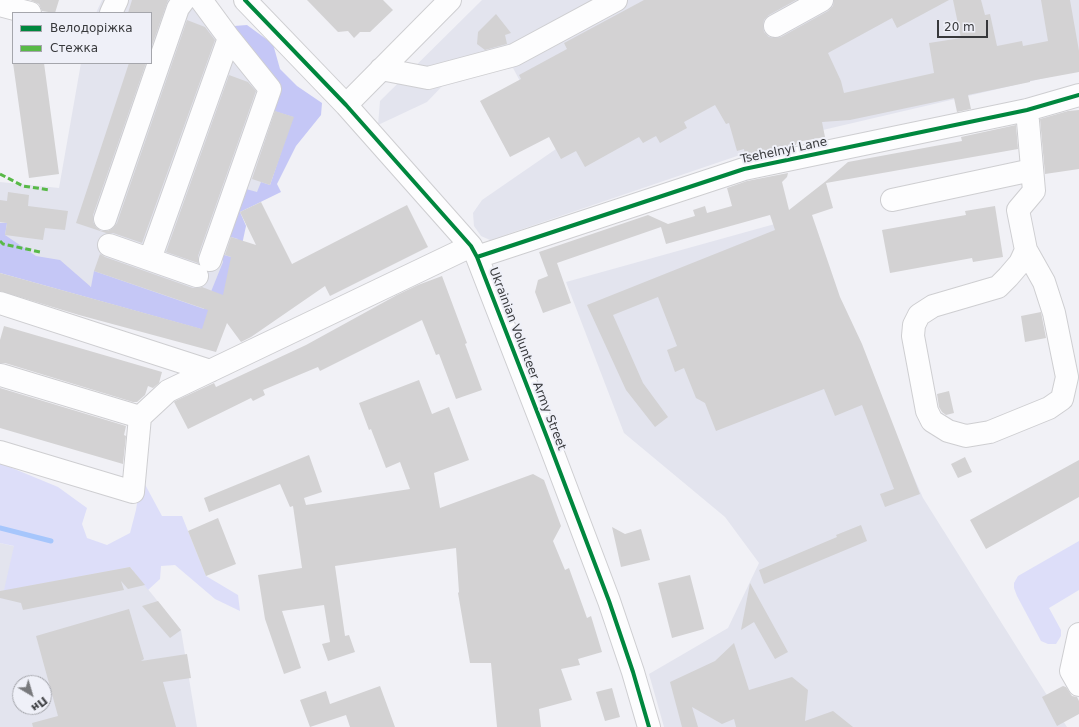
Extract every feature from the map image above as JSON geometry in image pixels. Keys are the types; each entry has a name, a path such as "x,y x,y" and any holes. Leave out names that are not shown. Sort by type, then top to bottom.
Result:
{"street":[{"path":"111,12 117,0"},
{"path":"105,219 178,8 184,0"},
{"path":"108,245 150,259 204,268 270,89 201,0"},
{"name":"Ukrainian Volunteer Army Street","path":"245,0 346,106 474,252 609,601 633,672 649,727"},
{"path":"346,106 450,0"},
{"path":"381,69 428,78 514,55 616,0"},
{"path":"776,26 822,0"},
{"path":"0,5 26,12"},
{"path":"150,259 229,38"},
{"name":"Tsehelnyi Lane","path":"140,417 168,391 474,252 744,169 1027,110 1079,95"},
{"path":"1026,250 1020,263 998,287 933,306 919,315 914,325 913,336 927,411 932,421 948,431 966,436 990,432 1049,408 1062,399 1067,377 1054,313 1044,282 1026,250 1018,210 1034,191 1027,110"},
{"path":"892,200 1032,170"},
{"path":"0,302 210,371"},
{"path":"0,452 133,492 140,417 1,375"},
{"path":"1079,634 1070,671 1079,685"}],"shaded area":[{"path":"102,0 210,0 301,113 261,202 240,212 246,226 210,315 92,287 0,259 0,182 59,188 81,64 152,64 152,12 96,12"},
{"path":"482,0 1079,0 1079,70 793,137 490,240 481,236 474,226 473,213 482,200 556,149 513,68 449,79 427,102 378,125 380,101"},
{"path":"247,25 273,44 280,69 297,86 322,103 321,115 296,146 277,184 281,192 240,212 246,226 240,254 219,328 222,335 0,273 0,223 7,223 5,235 36,256 60,260 91,287 94,271 204,309 223,262 221,254 231,257 238,239 228,236 246,189 257,192 261,182 270,185 293,117 274,111 221,27"},
{"path":"800,217 923,498 1067,727 664,727 649,674 728,628 759,563 725,517 624,433 566,282"},
{"path":"0,463 58,487 87,508 82,524 87,538 107,545 130,533 136,510 141,477 162,516 182,516 206,576 238,595 240,611 215,599 175,565 161,566 160,579 148,590 130,567 18,588 2,599 14,546 0,543"},
{"path":"1079,541 1079,590 1049,608 1061,630 1061,636 1056,644 1048,644 1041,641 1017,596 1014,583 1018,576"},
{"path":"0,543 48,554 130,567 181,630 197,727 0,727"}],"building":[{"path":"30,0 59,0 55,12 42,11 39,4"},
{"path":"132,0 168,0 152,45 152,12 128,12"},
{"path":"307,0 383,0 393,10 370,32 360,32 354,38 348,31 338,32"},
{"path":"644,0 796,0 769,15 764,20 764,32 769,37 775,38 781,37 828,11 833,6 834,0 949,0 897,28 892,18 828,53 841,81 844,93 934,73 929,43 961,38 953,0 981,0 985,15 990,14 997,46 1022,41 1023,46 1048,41 1041,0 1070,0 1079,51 1079,72 968,95 971,109 957,112 954,98 850,120 822,122 825,137 797,142 796,145 745,156 744,149 737,151 729,123 726,124 715,105 684,122 687,128 660,143 656,136 643,143 639,137 585,167 576,151 561,159 549,137 510,157 480,101 521,79 519,75 567,49 564,43"},
{"path":"496,14 511,33 505,35 507,44 485,50 477,44 478,32"},
{"path":"187,20 205,27 215,40 142,243 113,233 106,233 76,223 129,64 146,64 93,215 93,222 101,231 108,231 117,223"},
{"path":"13,64 44,64 59,174 29,178"},
{"path":"229,75 248,82 256,91 198,256 198,263 166,252"},
{"path":"1079,110 1079,169 1045,174 1040,119 1068,111"},
{"path":"275,111 294,117 270,185 252,179"},
{"path":"1016,125 1018,149 826,183 833,208 812,215 840,297 862,344 920,494 885,507 880,494 894,489 862,405 835,416 824,389 716,431 705,403 696,398 684,368 675,372 667,350 677,346 658,297 613,315 643,383 668,417 655,427 626,390 587,305 775,230 770,215 666,244 661,227 557,263 571,303 543,313 535,292 538,280 548,276 539,252 648,215 668,224 695,216 693,210 705,206 707,213 732,206 727,188 747,181 788,173 787,177 782,182 789,210 848,162 962,141 961,137"},
{"path":"8,192 29,195 28,206 68,211 65,230 45,228 43,240 5,235 7,223 0,222 0,200 7,201"},
{"path":"261,202 292,264 407,205 428,247 330,296 325,286 251,337 241,342 227,323 216,352 79,315 0,291 0,273 202,329 208,310 94,271 100,254 193,288 202,287 223,295 231,257 225,255 231,237 256,245 240,212"},
{"path":"995,206 1003,257 973,262 972,258 890,273 882,230 966,215 965,211"},
{"path":"442,276 467,343 465,344 482,390 456,399 439,354 436,355 422,320 320,371 318,367 263,390 265,395 253,401 251,398 188,429 174,402 175,401 214,383 216,387 306,345 397,295"},
{"path":"1041,312 1046,338 1025,342 1021,316"},
{"path":"4,326 162,372 159,383 153,388 148,386 145,395 137,402 133,402 5,363 0,363 0,340"},
{"path":"419,380 432,414 449,407 469,460 434,473 440,508 533,474 544,480 561,526 553,541 565,570 569,568 587,618 591,616 602,652 578,659 580,665 561,669 572,700 539,709 541,727 497,727 491,663 470,663 458,593 456,548 335,566 345,636 349,635 355,652 328,661 322,644 330,642 324,605 282,611 301,668 284,674 265,619 258,575 302,568 293,506 290,507 280,484 209,512 204,498 309,455 322,492 304,498 306,505 410,489 400,462 386,468 359,403"},
{"path":"0,388 126,426 124,435 126,436 123,464 0,428"},
{"path":"949,391 954,413 946,415 939,407 937,394"},
{"path":"965,457 972,472 958,478 951,464"},
{"path":"1079,460 1079,497 986,549 970,520"},
{"path":"218,518 236,564 206,576 188,531"},
{"path":"861,525 867,541 764,584 759,570 837,537 836,535"},
{"path":"612,527 625,534 641,529 650,560 621,567"},
{"path":"130,567 145,585 128,589 121,581 124,590 23,610 21,603 0,598 0,591"},
{"path":"690,575 704,629 672,638 658,583"},
{"path":"750,583 788,652 775,659 754,622 741,630"},
{"path":"158,601 181,630 170,638 142,606"},
{"path":"129,609 144,659 141,661 187,654 191,678 163,682 176,727 33,727 32,723 58,716 52,694 52,675 47,675 36,636"},
{"path":"734,643 749,690 792,677 808,690 805,721 833,711 853,727 736,727 734,719 722,724 692,707 698,727 682,727 670,682 715,661"},
{"path":"380,686 395,727 350,727 346,715 310,727 300,700 326,691 330,704"},
{"path":"1063,686 1066,687 1072,696 1077,697 1079,701 1079,714 1057,726 1042,697"},
{"path":"612,688 620,717 605,721 596,692"}],"waterway":[{"path":"0,528 51,541"}],"marked path":[{"path":"0,174 23,186 50,190"},
{"path":"0,241 3,244 40,252"}],"cycle path":[{"path":"245,0 346,105 471,246 477,257 609,601 633,672 649,727"},
{"path":"477,257 744,169 1027,110 1079,95"}]}
